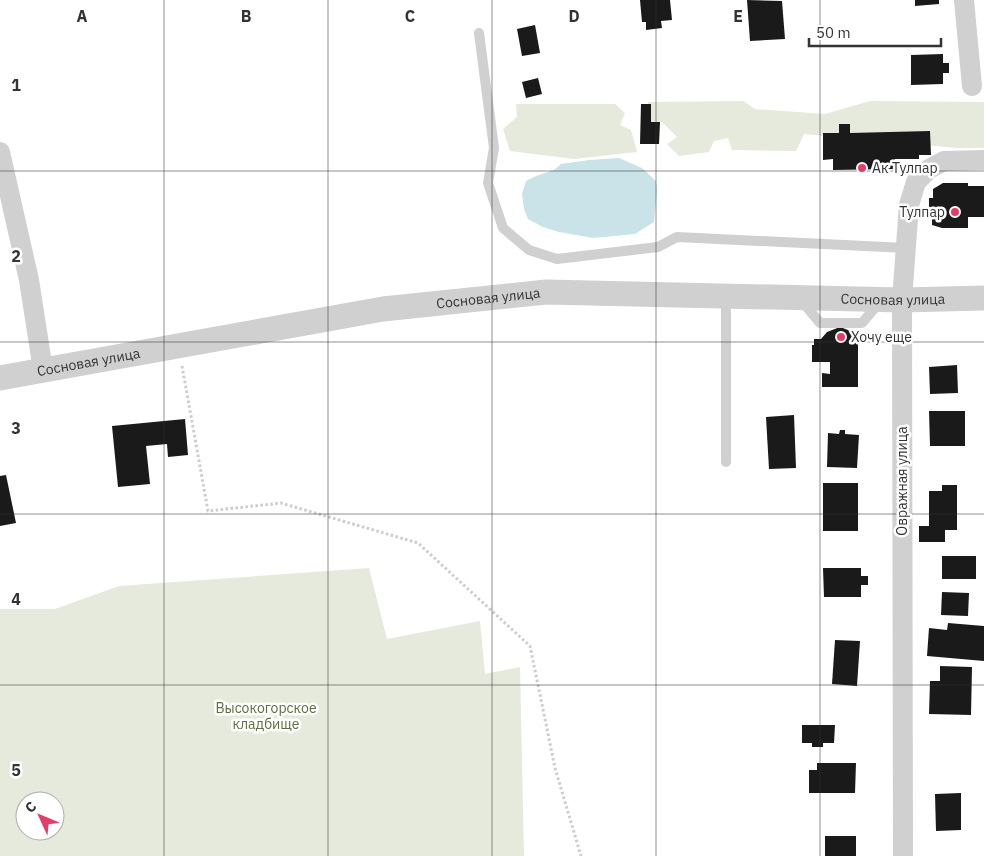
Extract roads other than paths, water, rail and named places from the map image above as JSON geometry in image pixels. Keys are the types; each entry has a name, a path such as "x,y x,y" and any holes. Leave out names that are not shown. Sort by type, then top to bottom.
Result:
{"street":[{"path":"964,0 972,86"},
{"path":"0,152 29,280 43,370"},
{"name":"Овражная улица","path":"903,856 892,299 906,248 909,205 916,182 929,169 944,161 984,160"},
{"name":"Сосновая улица","path":"0,378 383,309 546,292 892,299 984,298"}],"lane":[{"path":"479,33 494,148 488,184 503,228 529,250 557,259 658,247 677,237 906,248"},
{"path":"726,296 726,462"}],"water":[{"path":"619,158 642,168 656,181 654,222 635,234 593,238 559,232 543,227 528,219 524,209 522,194 526,181 554,170 561,164"}],"place":[{"name":"Ак Тулпар","path":"862,168"},
{"name":"Тулпар","path":"955,212"},
{"name":"Хочу еще","path":"841,337"}],"park label":[{"name":"Высокогорское кладбище","path":"266,716"}]}
